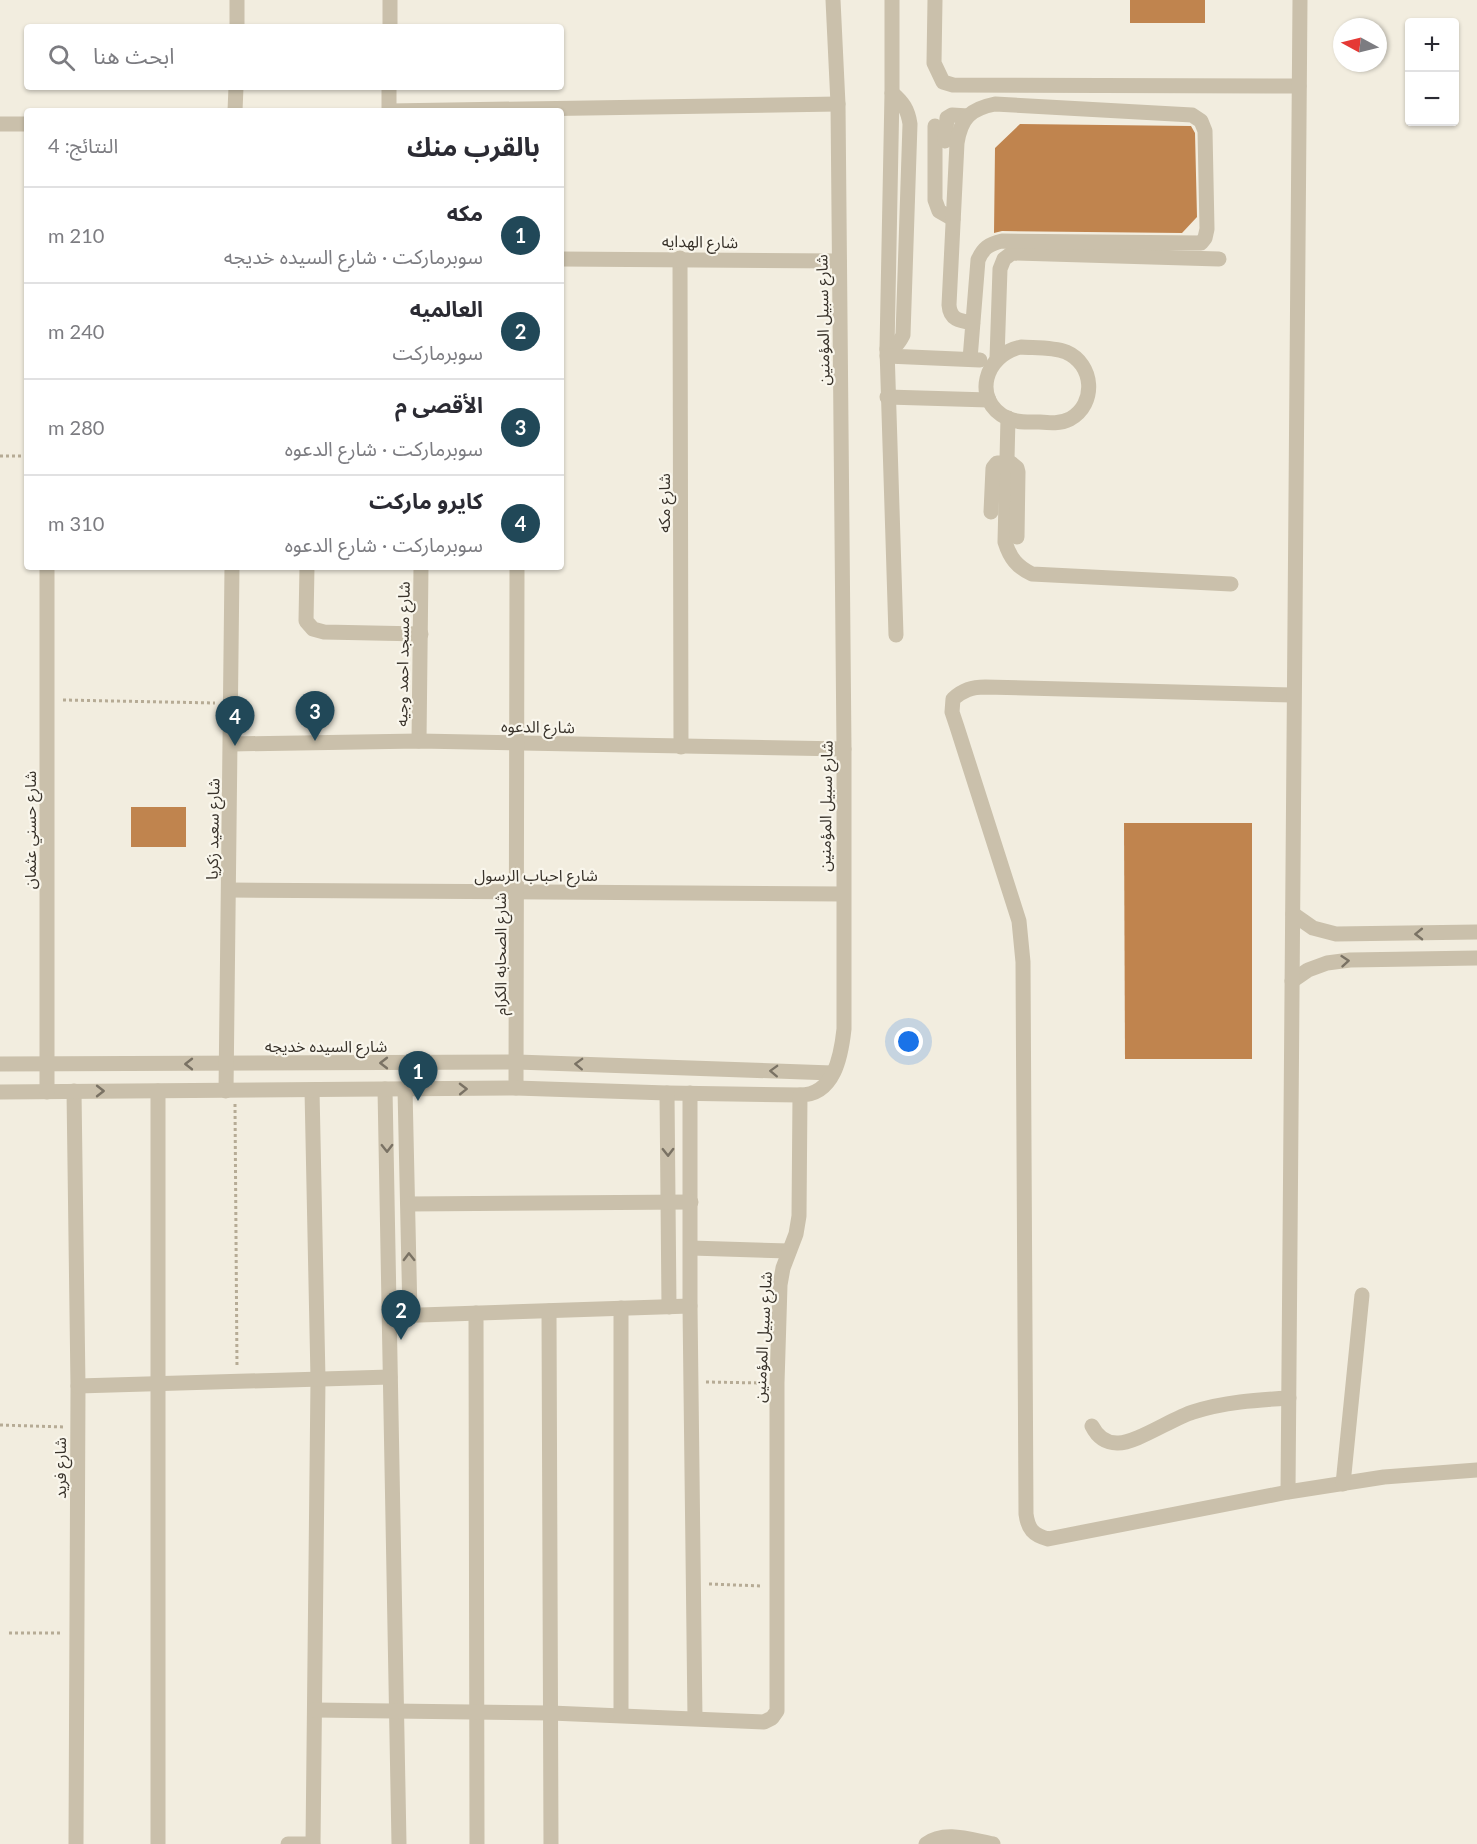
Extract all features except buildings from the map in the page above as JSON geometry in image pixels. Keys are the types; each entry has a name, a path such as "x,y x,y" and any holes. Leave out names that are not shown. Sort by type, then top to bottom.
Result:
{"street":[{"path":"237,0 237,24"},
{"path":"390,0 390,24"},
{"name":"شارع سبيل المؤمنين","path":"315,1710 551,1713 764,1722 772,1718 777,1711 777,1383 780,1285 783,1268 796,1234 799,1216 800,1095 816,1093 829,1081 838,1062 844,1029 844,749 838,104 833,0"},
{"path":"892,0 892,93 902,100 908,111 910,124 903,334 900,342 887,353 896,635"},
{"path":"935,0 934,63 943,82 953,85 1299,86"},
{"path":"1288,1492 1300,0"},
{"path":"235,108 236,90"},
{"path":"389,90 389,108"},
{"path":"564,108 838,104"},
{"path":"970,359 978,260 986,247 993,243 1002,241 1201,243 1207,229 1205,131 1201,121 1192,115 1182,114 995,104 980,107 968,116 959,128 957,143 949,310 951,316 956,320 972,323"},
{"path":"945,183 945,121 952,115 968,116"},
{"path":"0,124 24,124"},
{"path":"935,126 935,200 939,211 953,219"},
{"path":"996,360 1000,269 1004,259 1012,254 1219,259"},
{"name":"شارع الهدايه","path":"564,259 680,258 839,261"},
{"name":"شارع مكه","path":"680,258 681,747"},
{"path":"1021,347 1065,352 1081,363 1089,381 1086,401 1074,417 1065,421 1055,423 1017,421 1008,418 994,408 986,382 996,360 1012,349 1021,347"},
{"path":"887,353 996,360"},
{"path":"887,397 990,400"},
{"path":"1008,418 1005,542 1010,556 1020,568 1032,574 1231,584"},
{"path":"991,512 993,468 996,463 1014,464 1018,472 1017,537"},
{"name":"شارع حسني عثمان","path":"47,570 47,1092"},
{"name":"شارع سعيد زكريا","path":"230,1090 226,1063 232,570"},
{"path":"307,570 306,621 314,630 421,634"},
{"name":"شارع مسجد احمد وجيه","path":"419,741 421,570"},
{"name":"شارع الصحابه الكرام","path":"516,1088 517,570"},
{"path":"1293,695 974,687 961,692 953,699 952,712 1019,921 1023,962 1026,1514 1028,1526 1036,1536 1048,1539 1288,1492 1384,1477 1477,1470"},
{"name":"شارع الدعوه","path":"231,744 419,741 844,749"},
{"name":"شارع احباب الرسول","path":"229,890 843,894"},
{"path":"1293,914 1313,928 1336,934 1477,932"},
{"path":"1292,981 1308,970 1338,961 1477,958"},
{"name":"شارع السيده خديجه","path":"0,1064 517,1062 832,1073"},
{"path":"0,1092 516,1088 800,1095"},
{"path":"386,1089 399,1844"},
{"path":"405,1089 410,1315"},
{"path":"288,1844 313,1844 318,1379 312,1090"},
{"name":"شارع فريد","path":"74,1091 78,1386 76,1844"},
{"path":"158,1091 158,1844"},
{"path":"667,1093 669,1307"},
{"path":"690,1093 695,1718"},
{"path":"408,1204 691,1202"},
{"path":"691,1248 789,1251"},
{"path":"1343,1484 1362,1295"},
{"path":"390,1316 690,1306"},
{"path":"621,1308 621,1715"},
{"path":"549,1311 551,1844"},
{"path":"476,1313 477,1844"},
{"path":"78,1386 390,1377"},
{"path":"1092,1426 1106,1441 1119,1444 1192,1412 1233,1403 1289,1398"},
{"path":"926,1844 934,1838 944,1836 993,1844"}],"path":[{"path":"0,456 24,456"},
{"path":"47,700 232,704"},
{"path":"230,1090 238,1382"},
{"path":"692,1382 777,1383"},
{"path":"0,1425 77,1427"},
{"path":"695,1584 777,1586"},
{"path":"9,1633 77,1633"}],"place":[{"name":"الأقصى م","path":"315,741"},
{"name":"كايرو ماركت","path":"235,746"},
{"name":"مكه","path":"418,1101"},
{"name":"العالميه","path":"401,1340"}]}
